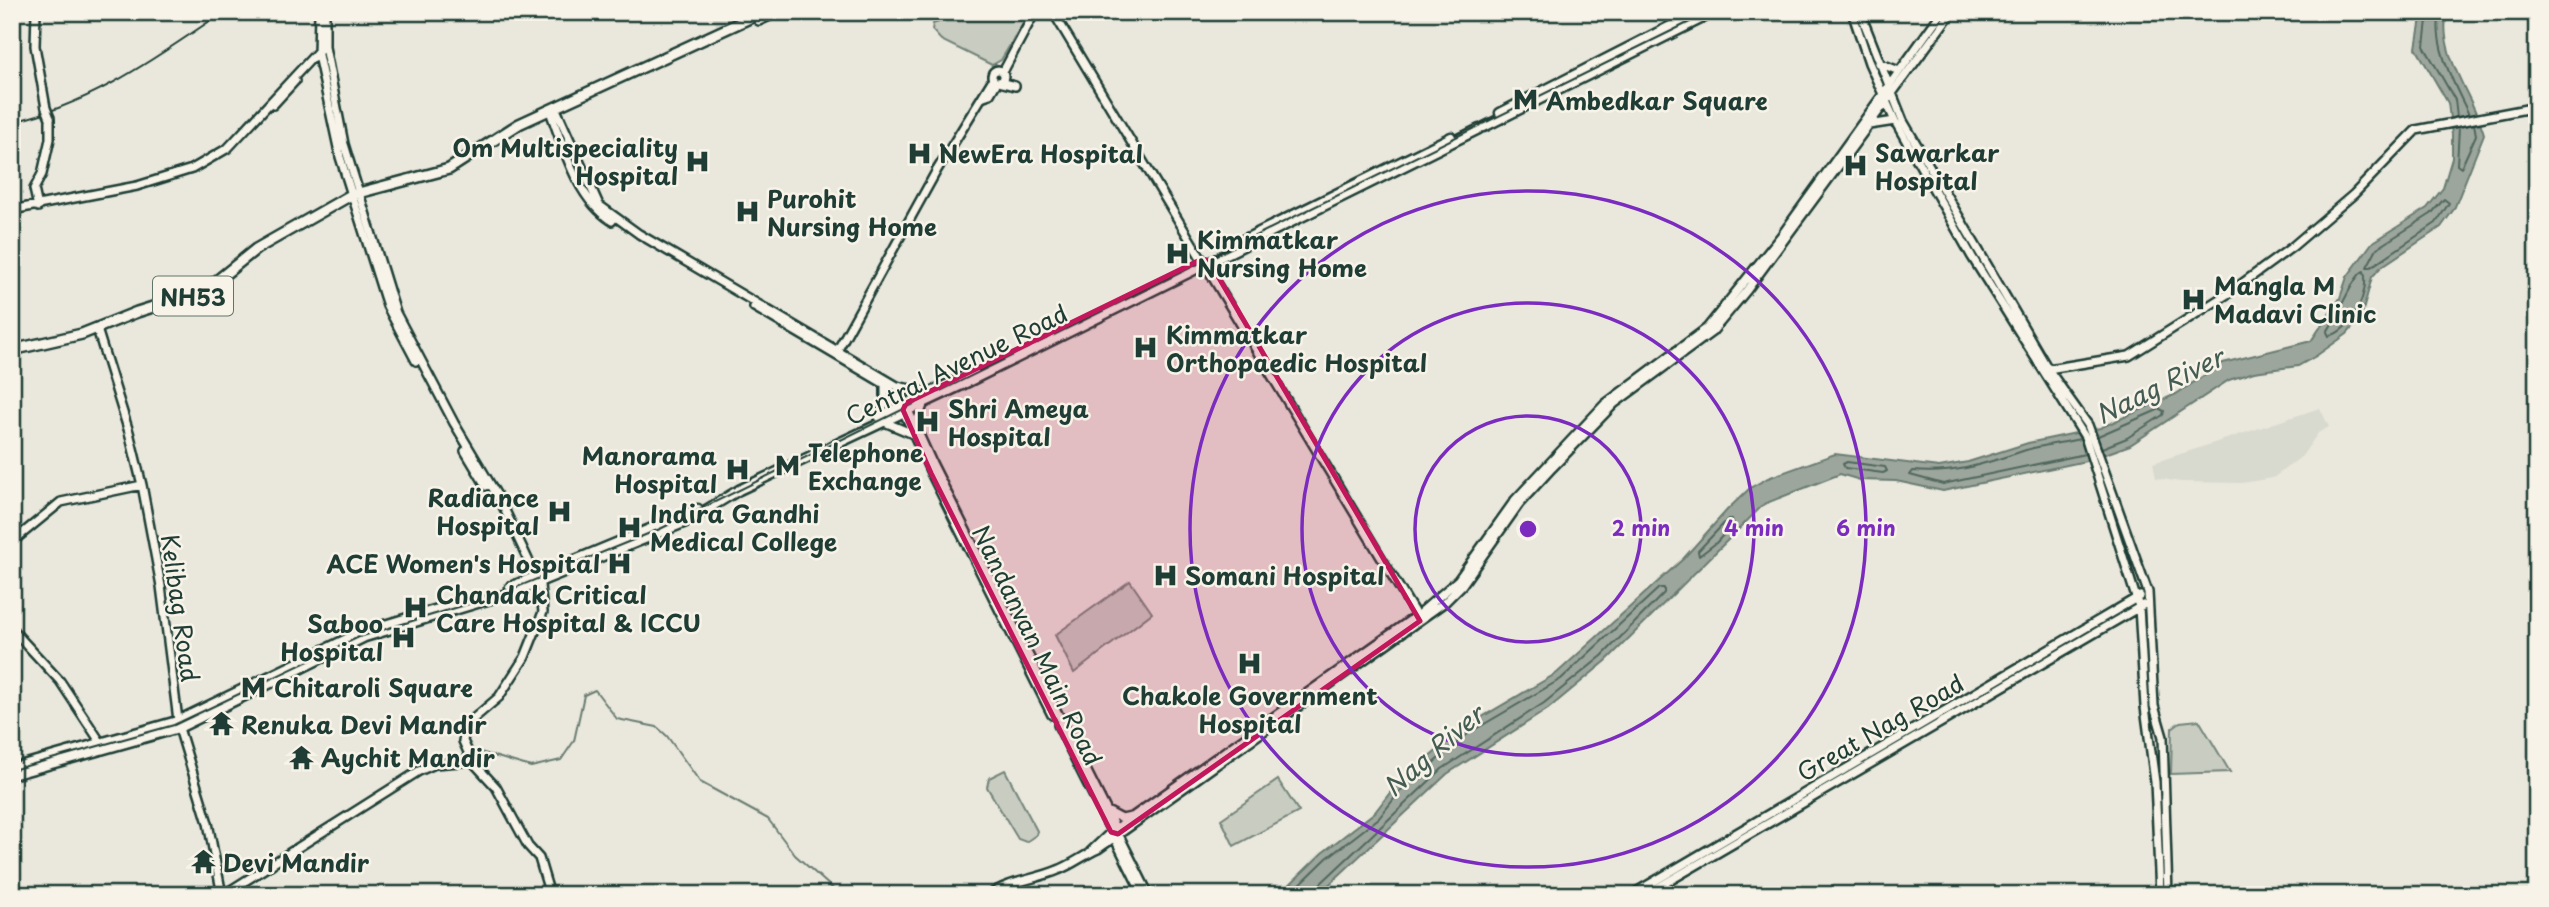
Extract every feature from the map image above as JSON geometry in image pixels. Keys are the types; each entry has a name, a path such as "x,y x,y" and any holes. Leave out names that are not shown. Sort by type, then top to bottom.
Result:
{"highway":[{"name":"NH53","path":"12,350 97,329 137,312 204,291 256,249 354,194 449,169 519,127 761,15 776,12"}],"main road":[{"path":"36,12 35,46 50,118 50,139 42,174 34,190 38,206"},
{"path":"319,12 322,42 354,194 395,315 476,471 498,503 540,592 543,612 525,657 499,697 464,729 463,741 472,761 496,787 528,846 539,858 550,895"},
{"path":"12,211 137,188 193,171 229,152 322,42 325,12"},
{"path":"835,353 937,170 999,77 1035,12"},
{"path":"1055,12 1420,618"},
{"path":"1481,126 1698,12"},
{"path":"12,775 178,724 364,634 535,580 700,509 905,406 1715,12"},
{"path":"1852,12 1895,121 2041,371 2085,426"},
{"path":"1860,12 1879,63 1886,95 2048,369 2085,426 2098,464 2138,597 2145,707 2155,782 2160,895"},
{"path":"990,895 998,887 1028,882 1062,869 1090,852 1420,618 1462,585 1519,504 1614,404 1712,332 1747,290 1870,125 1899,71 1942,12"},
{"path":"1098,849 1133,817 1420,618 1458,580 1515,500 1605,404 1707,328 1781,236 1952,12"},
{"path":"1879,63 1899,71"},
{"path":"2048,369 2129,356 2229,293 2292,247 2354,194 2416,130 2537,107"},
{"path":"554,112 598,205 639,234 835,353 897,386 927,397"},
{"path":"1870,125 1895,121"},
{"path":"1965,244 1973,240"},
{"path":"1972,257 1981,252"},
{"name":"Kelibag Road","path":"97,329 130,432 142,485 161,586 178,724 209,827 222,895"},
{"name":"Nandanvan Main Road","path":"835,353 885,384 905,406 914,434 1115,833 1143,895"},
{"path":"880,419 885,402 885,384"},
{"path":"897,386 932,463 1115,833 1149,895"},
{"path":"916,425 927,397"},
{"path":"880,419 914,434"},
{"path":"2098,464 2150,602 2154,706 2162,727 2164,758 2168,895"},
{"path":"12,542 61,502 142,485"},
{"name":"Great Nag Road","path":"2034,665 2148,592"},
{"name":"Great Nag Road","path":"1631,895 2034,665 2150,602"},
{"path":"12,628 60,681 103,747"},
{"path":"12,768 103,747"},
{"path":"222,895 419,771 435,764 472,761"},
{"name":"Great Nag Road","path":"1645,895 1819,789"},
{"path":"1104,808 1115,817 1133,817"},
{"path":"1090,852 1111,848 1122,852"}],"highlighted area":[{"path":"1202,259 1209,261 1420,621 1118,834 1111,832 931,473 903,410 906,403"}],"shaded area":[{"path":"711,12 754,12 717,28"},
{"path":"966,12 1030,12 1001,60 992,65 941,40 932,30 933,24"},
{"path":"2320,408 2329,427 2318,433 2302,456 2273,478 2242,483 2180,482 2156,478 2153,463"},
{"path":"1130,581 1152,613 1074,673 1055,635"},
{"path":"2199,720 2230,772 2171,774 2172,728 2180,722"},
{"path":"1005,770 1037,831 1036,835 1026,842 1018,839 987,787 989,778"},
{"path":"1278,780 1299,812 1234,846 1221,819"}],"water":[{"path":"2422,12 2447,12 2445,28 2451,59 2484,134 2454,209 2441,227 2381,267 2372,277 2361,318 2347,334 2298,366 2254,372 2229,380 2130,445 2086,461 1943,491 1896,481 1860,480 1840,474 1764,504 1606,661 1548,709 1447,774 1318,895 1279,895 1322,853 1375,812 1396,785 1465,727 1557,673 1683,559 1750,488 1768,478 1835,454 1939,467 1968,462 2028,443 2100,428 2176,394 2223,363 2311,341 2340,298 2347,277 2372,243 2427,208 2443,188 2452,158 2452,135 2448,103 2416,48"}],"waterway":[{"path":"470,749 531,767 561,760 574,741 584,695 595,690 617,719 657,727 667,736 700,782 768,819 795,855 840,895"}],"railway":[{"path":"12,122 70,104 122,78 223,12"},
{"path":"12,770 174,725 359,637 495,596 660,529 1710,12"}],"place":[{"name":"Ambedkar Square","path":"1526,100"},
{"name":"NewEra Hospital","path":"919,153"},
{"name":"Om Multispeciality Hospital","path":"698,161"},
{"name":"Sawarkar Hospital","path":"1855,166"},
{"name":"Purohit Nursing Home","path":"747,212"},
{"name":"Kimmatkar Nursing Home","path":"1177,253"},
{"name":"Mangla M Madavi Clinic","path":"2194,299"},
{"name":"Kimmatkar Orthopaedic Hospital","path":"1146,348"},
{"name":"Shri Ameya Hospital","path":"928,422"},
{"name":"Telephone Exchange","path":"788,466"},
{"name":"Manorama Hospital","path":"737,469"},
{"name":"Radiance Hospital","path":"559,511"},
{"name":"Indira Gandhi Medical College","path":"630,527"},
{"name":"ACE Women's Hospital","path":"620,563"},
{"name":"Somani Hospital","path":"1165,575"},
{"name":"Chandak Critical Care Hospital & ICCU","path":"416,608"},
{"name":"Saboo Hospital","path":"403,637"},
{"name":"Chakole Government Hospital","path":"1250,664"},
{"name":"Chitaroli Square","path":"254,687"},
{"name":"Renuka Devi Mandir","path":"221,724"},
{"name":"Aychit Mandir","path":"301,757"},
{"name":"Devi Mandir","path":"203,862"}],"water label":[{"name":"Naag River","path":"2159,385"},
{"name":"Nag River","path":"1433,750"}]}
